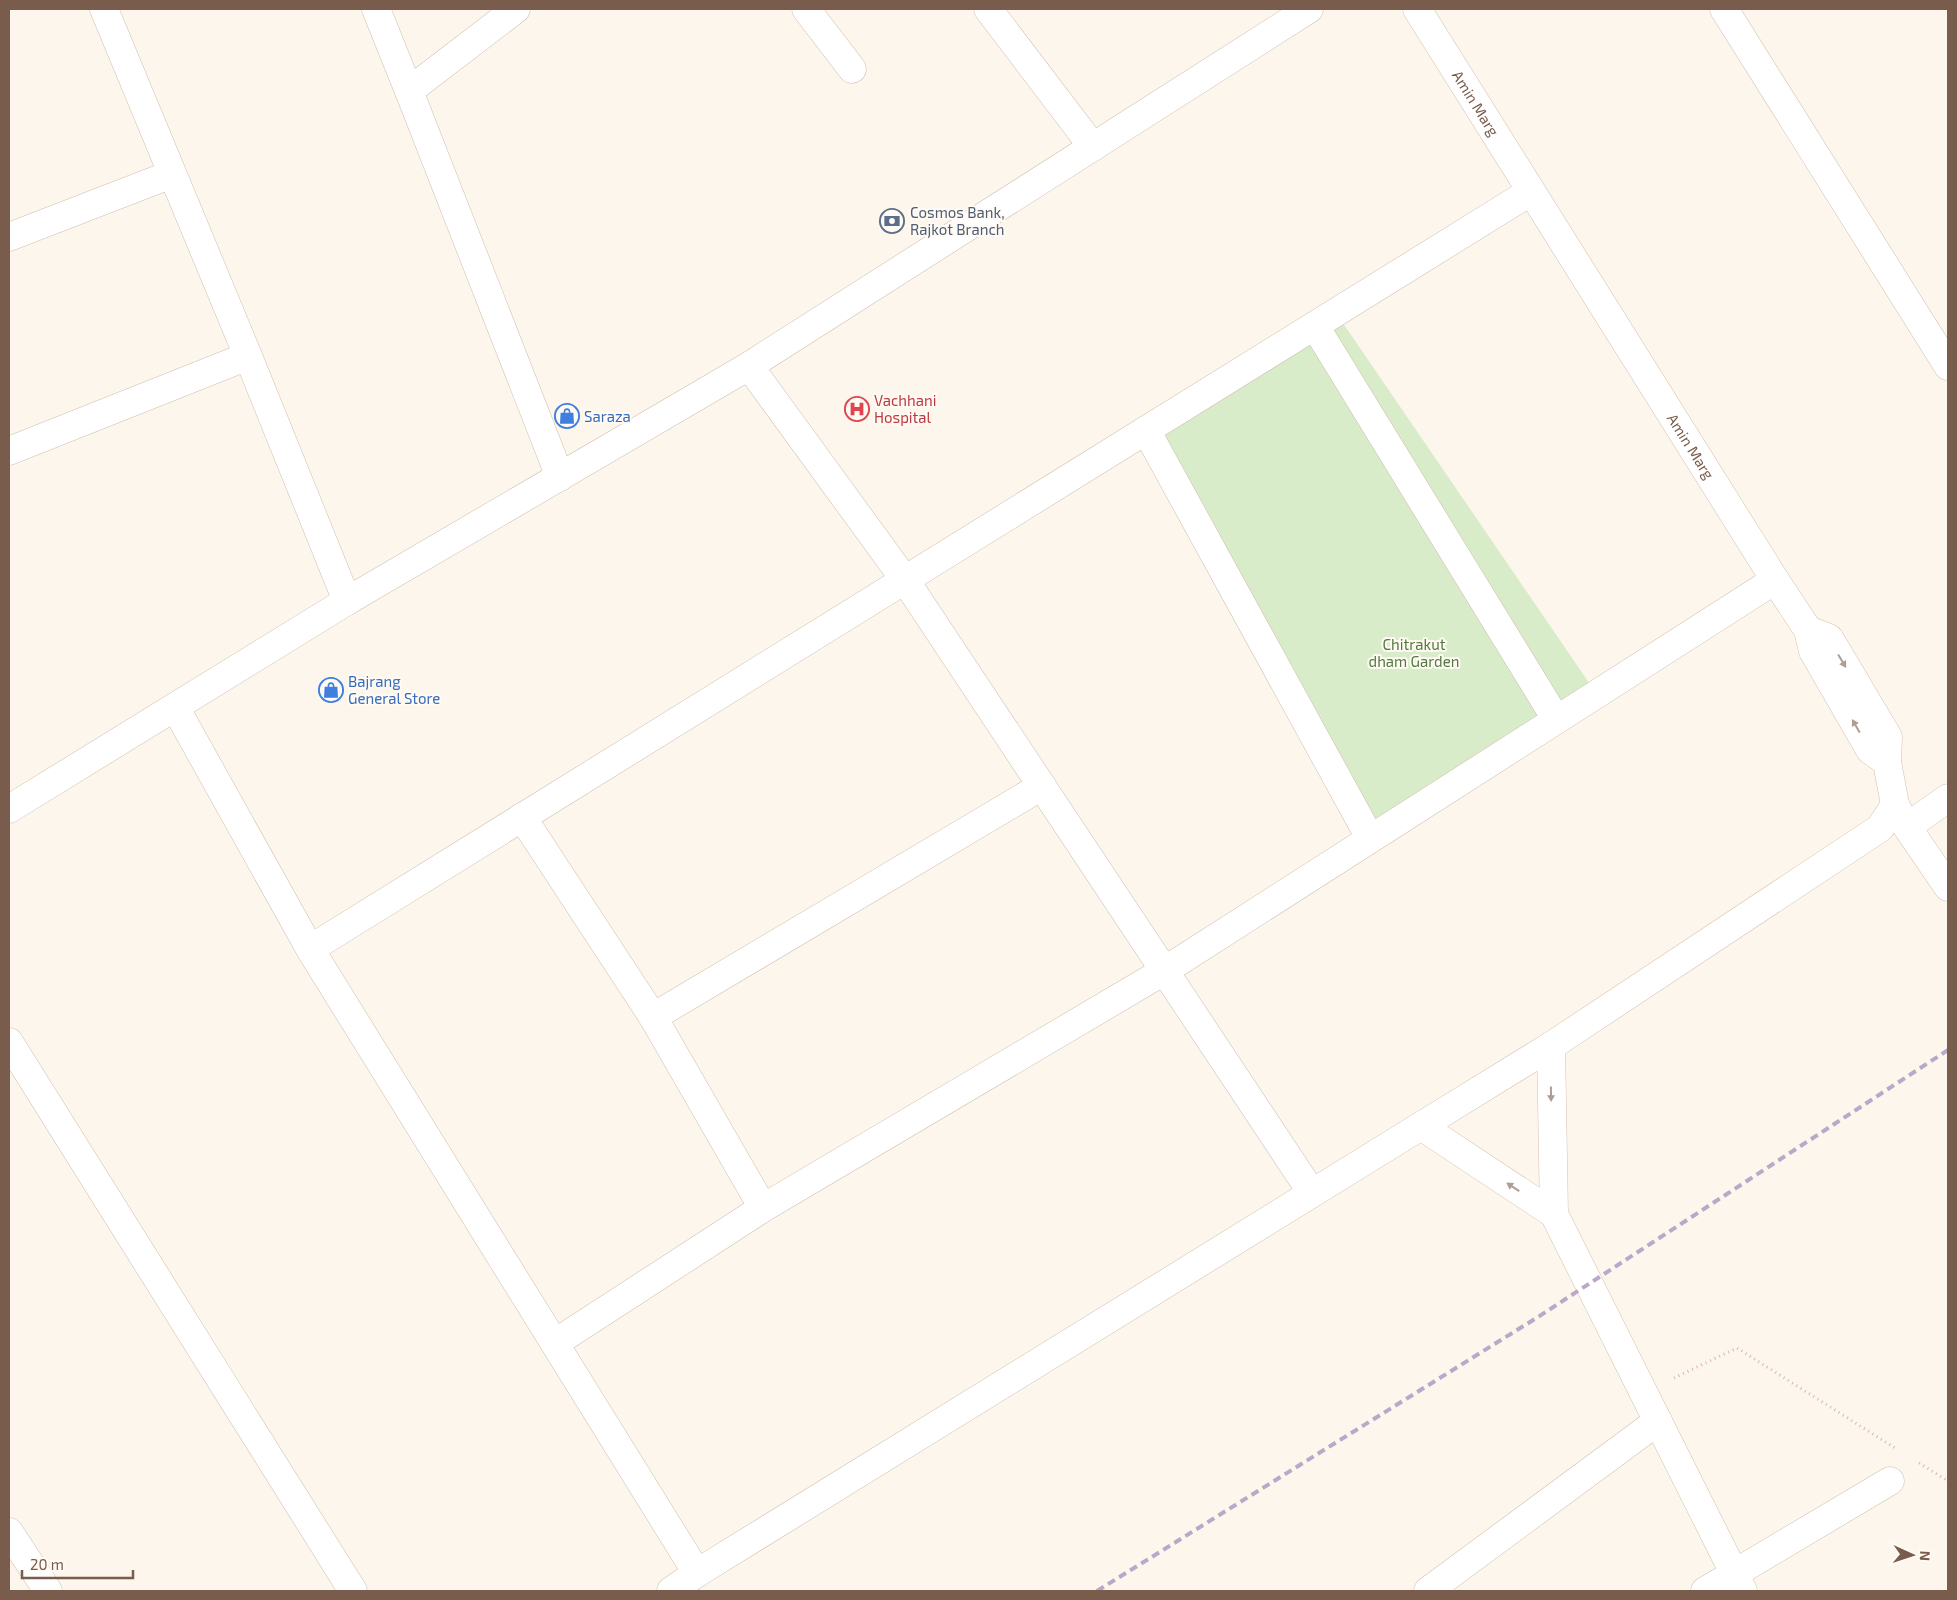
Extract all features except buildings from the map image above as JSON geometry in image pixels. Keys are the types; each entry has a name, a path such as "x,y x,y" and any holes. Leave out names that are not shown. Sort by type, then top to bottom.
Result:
{"street":[{"path":"104,9 248,356 347,602"},
{"path":"376,9 560,477"},
{"path":"409,91 516,9"},
{"path":"806,9 852,69"},
{"path":"988,9 1092,147"},
{"path":"9,809 347,602 749,366 1309,9"},
{"name":"Amin Marg","path":"1417,9 1774,580 1808,630 1829,638 1888,737 1887,762 1901,816"},
{"path":"1724,9 1948,366"},
{"path":"9,236 172,174"},
{"path":"310,949 1530,192"},
{"path":"1315,326 1556,719"},
{"path":"9,451 248,356"},
{"path":"749,366 905,580 1312,1193"},
{"path":"1146,430 1370,838"},
{"path":"555,1343 763,1208 1164,970 1774,580"},
{"path":"175,707 310,949 697,1573"},
{"path":"653,1017 1042,786"},
{"path":"670,1591 1551,1046 1880,828 1901,816 1948,798"},
{"path":"1901,816 1948,887"},
{"path":"522,818 653,1017 763,1208"},
{"path":"9,1042 353,1591"},
{"path":"1551,1046 1554,1214 1739,1582"},
{"path":"1421,1126 1554,1214"},
{"path":"1428,1591 1658,1421"},
{"path":"1705,1591 1739,1582 1890,1481"},
{"path":"9,1532 48,1591"}],"path":[{"path":"1644,1393 1737,1348 1898,1450"},
{"path":"1914,1460 1948,1481"}],"green space":[{"name":"Chitrakut dham Garden","path":"1336,313 1596,693 1370,838 1146,430"}],"railway":[{"path":"1097,1591 1538,1317 1948,1050"}],"place":[{"name":"Cosmos Bank, Rajkot Branch","path":"892,221"},
{"name":"Vachhani Hospital","path":"857,409"},
{"name":"Saraza","path":"567,416"},
{"name":"Bajrang General Store","path":"331,690"}]}
